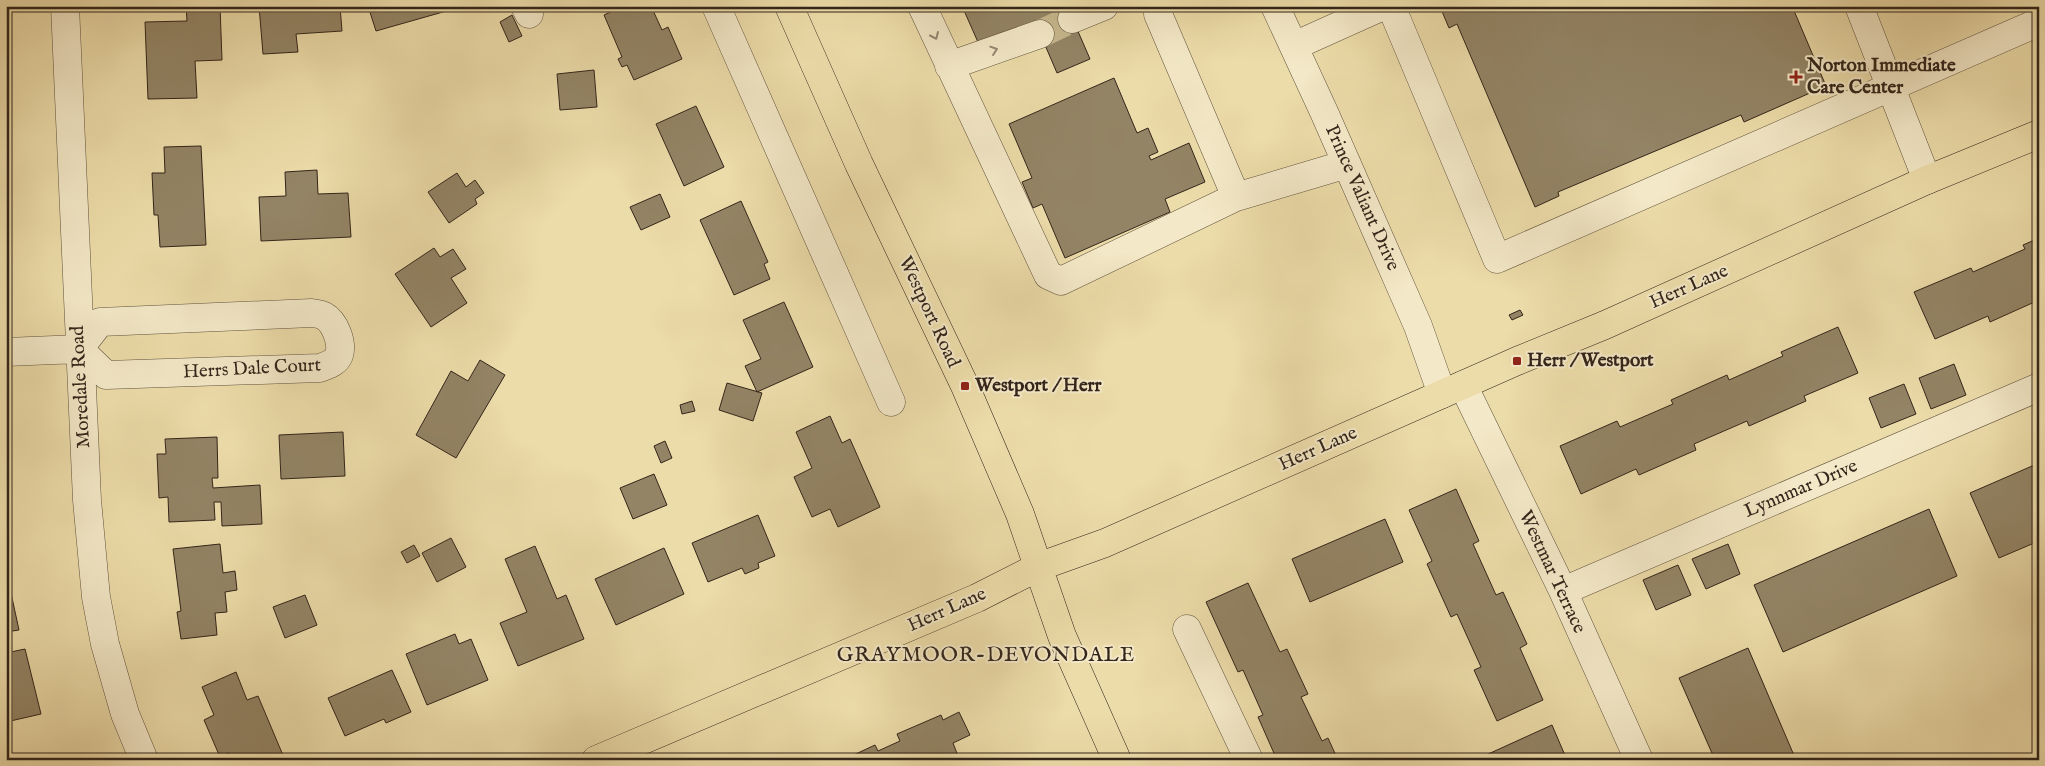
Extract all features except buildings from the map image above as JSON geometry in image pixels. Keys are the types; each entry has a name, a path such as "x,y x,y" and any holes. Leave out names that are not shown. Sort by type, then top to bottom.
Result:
{"main road":[{"name":"Westport Road","path":"789,6 859,164 965,386 1020,514 1062,636 1117,760"},
{"name":"Herr Lane","path":"596,760 977,598 1038,568 1105,543 1452,390 1605,326 1928,180 2039,134"}],"street":[{"name":"Moredale Road","path":"64,6 87,500 96,597 105,644 125,714 144,760"},
{"path":"716,6 892,402"},
{"path":"922,6 1048,274 1061,280 1236,197 1347,164"},
{"path":"1072,19 1104,6"},
{"name":"Prince Valiant Drive","path":"1275,6 1418,326 1452,390"},
{"path":"1294,46 1383,6"},
{"path":"1391,6 1497,259 2039,22"},
{"path":"1859,6 1928,180"},
{"path":"1165,9 1236,197"},
{"path":"949,66 1040,34"},
{"name":"Herrs Dale Court","path":"312,313 325,316 334,327 339,340 339,355 332,364 320,368 271,370 106,375 79,349 100,322 312,313"},
{"path":"6,352 79,349"},
{"name":"Lynnmar Drive","path":"1563,591 2039,387"},
{"name":"Westmar Terrace","path":"1452,390 1563,591 1640,760"},
{"path":"1187,628 1249,760"}],"tunnel":[{"path":"1040,34 1072,19"}],"place":[{"name":"Norton Immediate Care Center","path":"1796,77"},
{"name":"Herr / Westport","path":"1517,361"},
{"name":"Westport / Herr","path":"965,386"}],"district":[{"name":"GRAYMOOR-DEVONDALE","path":"986,655"}]}
